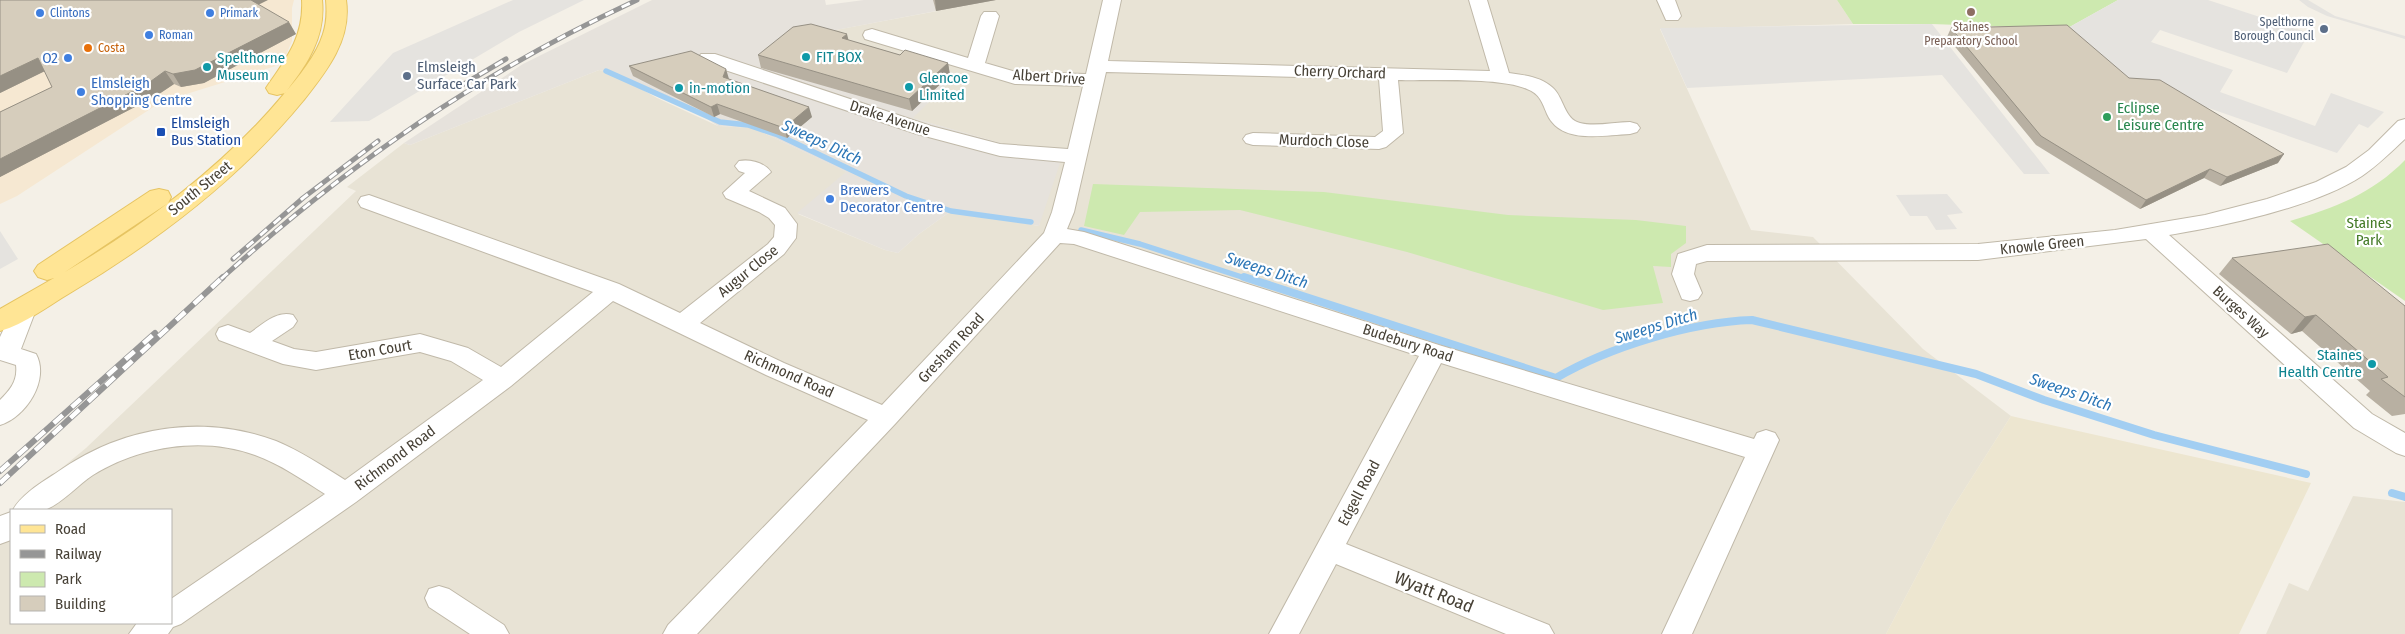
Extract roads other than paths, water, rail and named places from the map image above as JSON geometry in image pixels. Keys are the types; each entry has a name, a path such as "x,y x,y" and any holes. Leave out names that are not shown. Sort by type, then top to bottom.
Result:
{"main road":[{"name":"South Street","path":"0,321 13,304 209,160 258,111 296,64 311,33 312,0"},
{"name":"South Street","path":"13,304 120,249 186,200 250,146 298,92 321,61 337,26 339,13 336,0"}],"street":[{"name":"Gresham Road","path":"678,634 886,417 1055,235 1077,156 1112,0"},
{"path":"1478,0 1501,77"},
{"path":"975,66 990,16"},
{"name":"Albert Drive","path":"872,35 1015,78 1096,73"},
{"name":"Drake Avenue","path":"708,58 924,130 1000,150 1077,156"},
{"name":"Cherry Orchard","path":"1096,73 1388,74 1501,77 1541,87 1548,93 1559,117 1571,127 1582,130 1630,128"},
{"name":"Murdoch Close","path":"1253,139 1379,143 1393,133 1388,74"},
{"name":"Knowle Green","path":"1690,293 1683,274 1684,263 1689,257 1707,253 1978,252 2082,241 2205,222 2274,204 2324,187 2354,172 2376,155 2405,125"},
{"name":"Augur Close","path":"682,325 776,249 785,238 786,224 777,213 734,193 760,172 746,166"},
{"name":"Richmond Road","path":"370,202 611,290 775,369 886,417"},
{"name":"Burges Way","path":"2150,231 2362,421 2405,446"},
{"name":"Budebury Road","path":"1055,235 1086,240 1434,352 1763,446 1678,634"},
{"name":"Richmond Road","path":"172,614 346,494 502,378 611,290"},
{"path":"0,415 22,392 28,382 30,370 27,360 4,352 11,339 13,304"},
{"path":"252,343 286,321"},
{"name":"Eton Court","path":"228,334 292,358 316,361 420,343 459,354 502,378"},
{"name":"Edgell Road","path":"1284,634 1434,352"},
{"path":"28,509 58,486 102,458 128,448 153,442 198,436 236,439 255,444 306,468 346,494"},
{"path":"0,533 10,524"},
{"name":"Wyatt Road","path":"1329,549 1540,634"},
{"path":"439,598 494,634"},
{"path":"144,634 159,624"}],"waterway":[{"name":"Sweeps Ditch","path":"606,71 720,122 748,125 778,135 906,196 951,211 1031,222"},
{"name":"Sweeps Ditch","path":"1081,230 1140,244 1248,279"},
{"name":"Sweeps Ditch","path":"1244,277 1556,378 1600,356 1651,338 1703,326 1752,320 1976,374 2044,400 2154,435 2306,474"},
{"name":"Sweeps Ditch","path":"2392,493 2405,497"}],"railway":[{"path":"221,279 318,197 418,123 524,58 579,28 637,0"},
{"path":"464,84 506,59"},
{"path":"233,259 303,198 378,141"},
{"path":"0,483 223,277"},
{"path":"0,471 155,333"}],"place":[{"name":"Staines Preparatory School","path":"1971,12"},
{"name":"Clintons","path":"40,13"},
{"name":"Primark","path":"210,13"},
{"name":"Spelthorne Borough Council","path":"2324,29"},
{"name":"Roman","path":"149,35"},
{"name":"Costa","path":"88,48"},
{"name":"FIT BOX","path":"806,57"},
{"name":"O2","path":"68,58"},
{"name":"Spelthorne Museum","path":"207,67"},
{"name":"Elmsleigh Surface Car Park","path":"407,76"},
{"name":"Glencoe Limited","path":"909,87"},
{"name":"in-motion","path":"679,88"},
{"name":"Elmsleigh Shopping Centre","path":"81,92"},
{"name":"Eclipse Leisure Centre","path":"2107,117"},
{"name":"Elmsleigh Bus Station","path":"161,132"},
{"name":"Brewers Decorator Centre","path":"830,199"},
{"name":"Staines Health Centre","path":"2372,364"}],"park label":[{"name":"Staines Park","path":"2369,232"}]}
